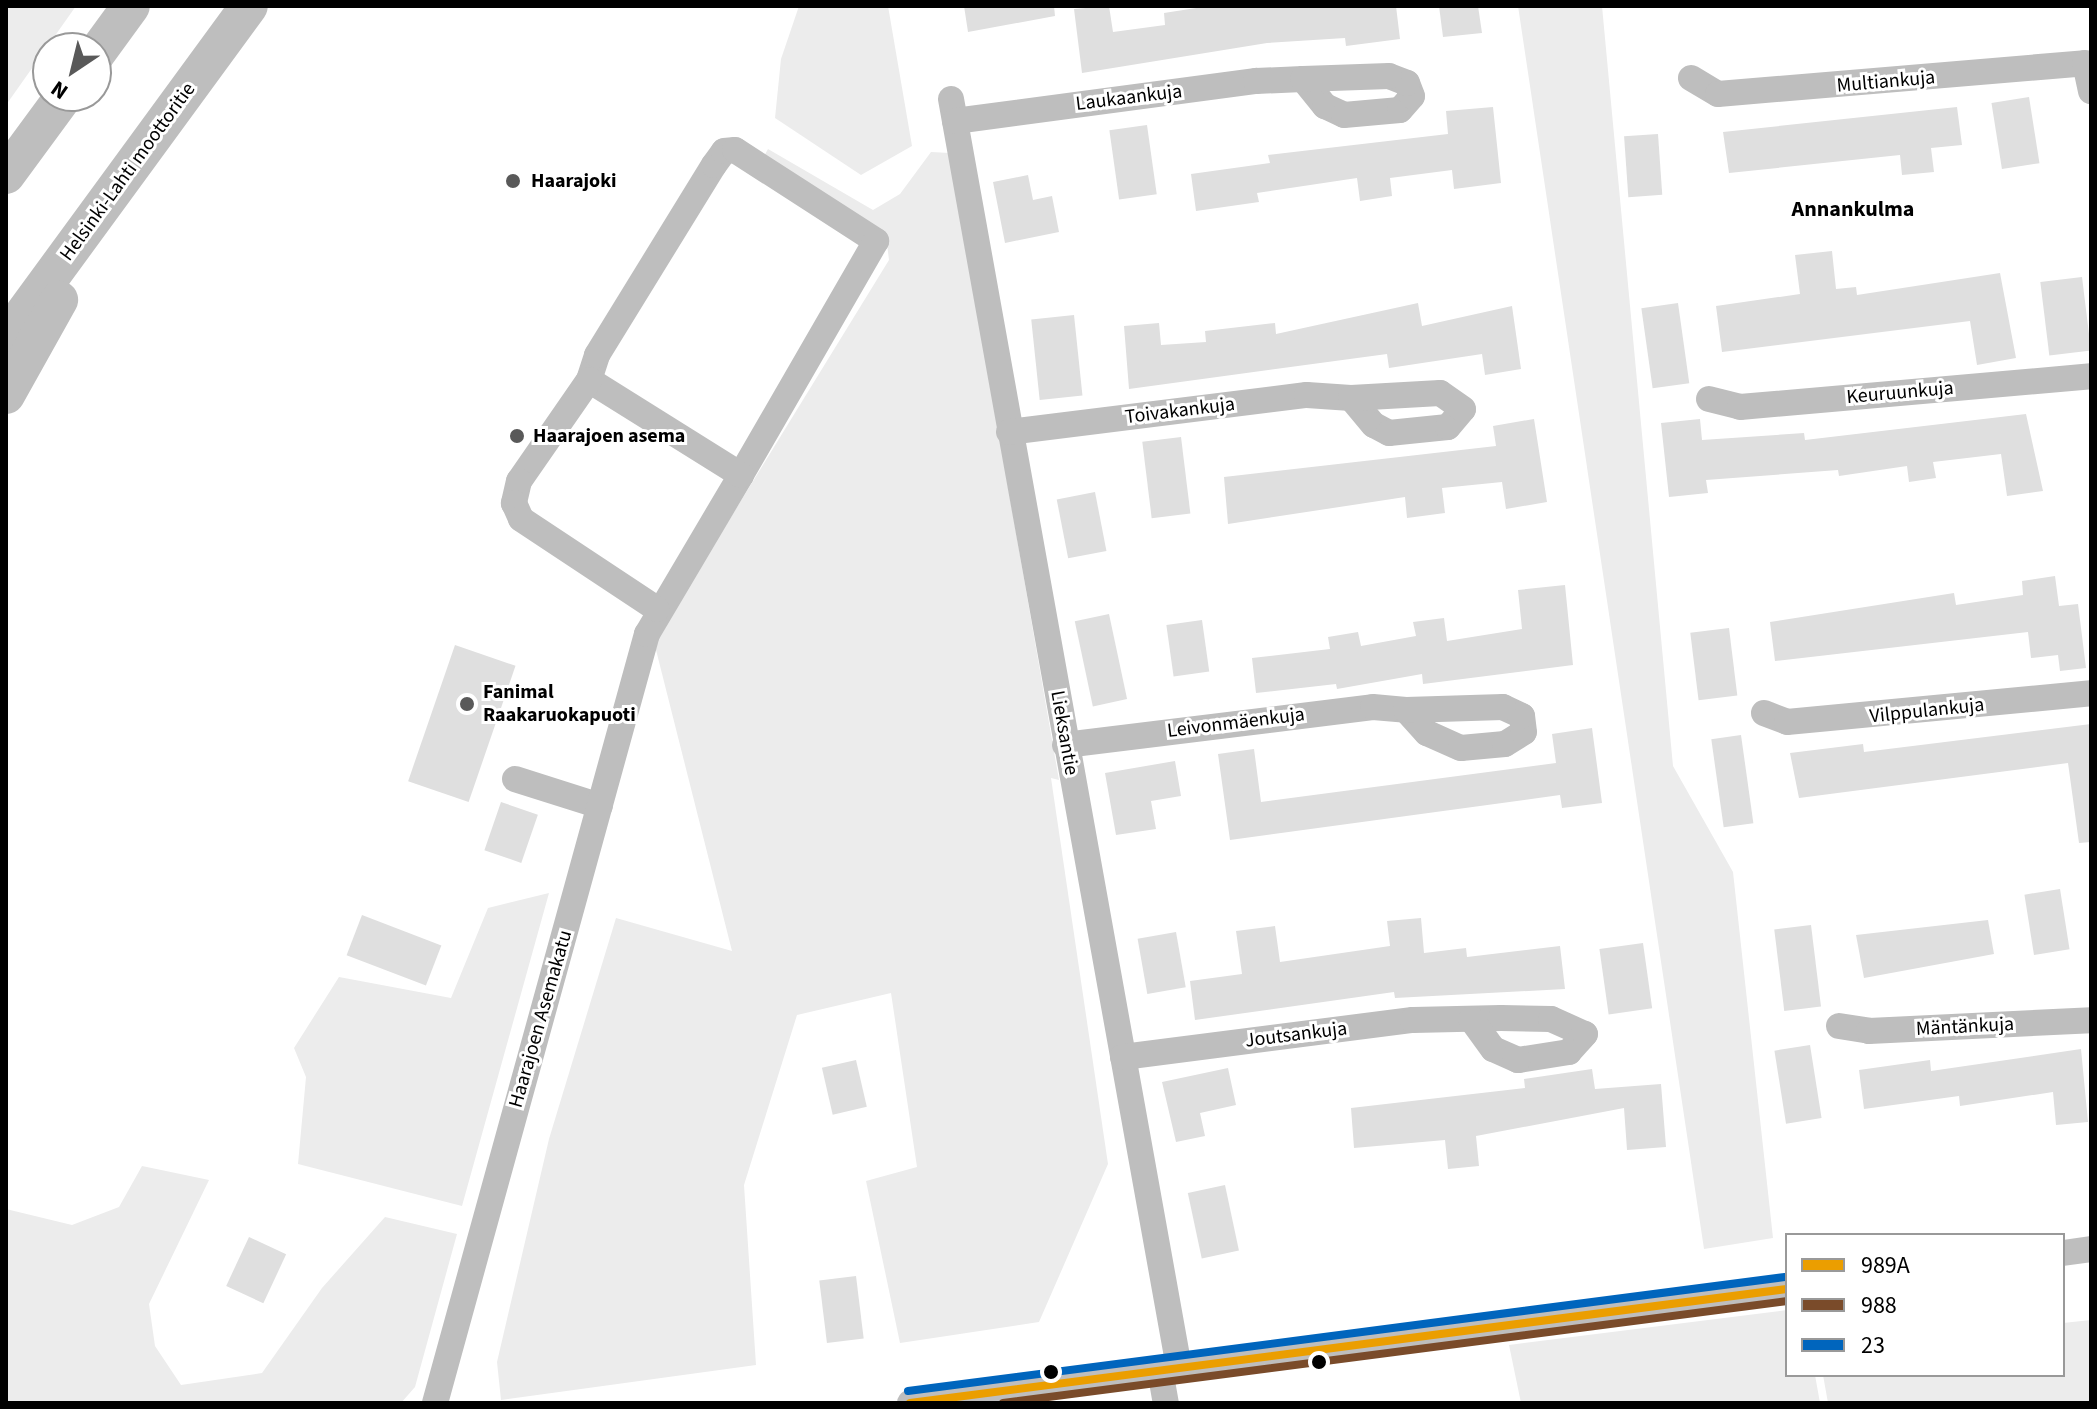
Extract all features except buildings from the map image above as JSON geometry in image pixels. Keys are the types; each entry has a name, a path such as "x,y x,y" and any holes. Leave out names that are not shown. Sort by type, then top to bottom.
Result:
{"highway":[{"path":"112,32 131,6"},
{"name":"Helsinki-Lahti moottoritie","path":"6,338 249,6"},
{"path":"6,175 52,112"},
{"path":"6,395 139,158"}],"street":[{"name":"Multiankuja","path":"1691,78 1718,94 2085,63 2091,91"},
{"name":"Laukaankuja","path":"953,110 1303,79"},
{"name":"Lieksantie","path":"953,110 1123,1057 1170,1369 1166,1403"},
{"name":"Haarajoen Asemakatu","path":"435,1403 647,634 657,609 741,475 876,241 729,149 714,165 597,355 589,380"},
{"name":"Keuruunkuja","path":"1709,399 1740,407 2091,376"},
{"path":"657,609 521,519 514,503 527,468 589,380 741,475"},
{"name":"Toivakankuja","path":"1009,432 1307,395 1351,398"},
{"name":"Vilppulankuja","path":"1764,713 1787,722 2091,693"},
{"name":"Leivonmäenkuja","path":"1065,745 1282,716 1406,710"},
{"path":"515,779 600,806"},
{"name":"Joutsankuja","path":"1123,1057 1380,1024 1471,1019"},
{"name":"Mäntänkuja","path":"1839,1026 1869,1031 2091,1020"},
{"path":"2065,1253 2091,1249"},
{"path":"910,1403 1785,1289"}],"shaded area":[{"path":"6,6 76,6 58,32 32,32 32,68 6,105"},
{"path":"799,6 888,6 912,146 861,175 775,118 781,59"},
{"path":"1518,6 1602,6 1673,766 1733,872 1773,1238 1704,1249"},
{"path":"768,149 873,210 900,194 931,152 950,153 1059,780 1051,778 1108,1164 1039,1322 900,1343 866,1181 917,1167 891,993 797,1015 744,1185 756,1365 501,1400 497,1362 549,1139 616,918 732,951 654,642 889,260 886,236 763,158"},
{"path":"549,893 462,1206 298,1164 306,1077 294,1048 339,977 451,998 488,908"},
{"path":"142,1166 209,1180 149,1304 155,1346 181,1385 262,1373 322,1288 385,1217 457,1234 415,1387 401,1403 6,1403 6,1209 72,1225 119,1207"},
{"path":"1785,1310 1785,1377 1815,1377 1820,1403 1521,1403 1509,1345"},
{"path":"2091,1320 2091,1403 1828,1403 1823,1377 2065,1377 2065,1323"}],"transit line":[{"name":"23","path":"908,1391 1785,1277"},
{"name":"989A","path":"910,1403 1785,1289"},
{"name":"988","path":"1003,1403 1785,1301"}],"place":[{"name":"Haarajoki","path":"513,181"},
{"name":"Haarajoen asema","path":"517,436"},
{"name":"Fanimal Raakaruokapuoti","path":"467,704"}],"district":[{"name":"Annankulma","path":"1853,210"}]}
